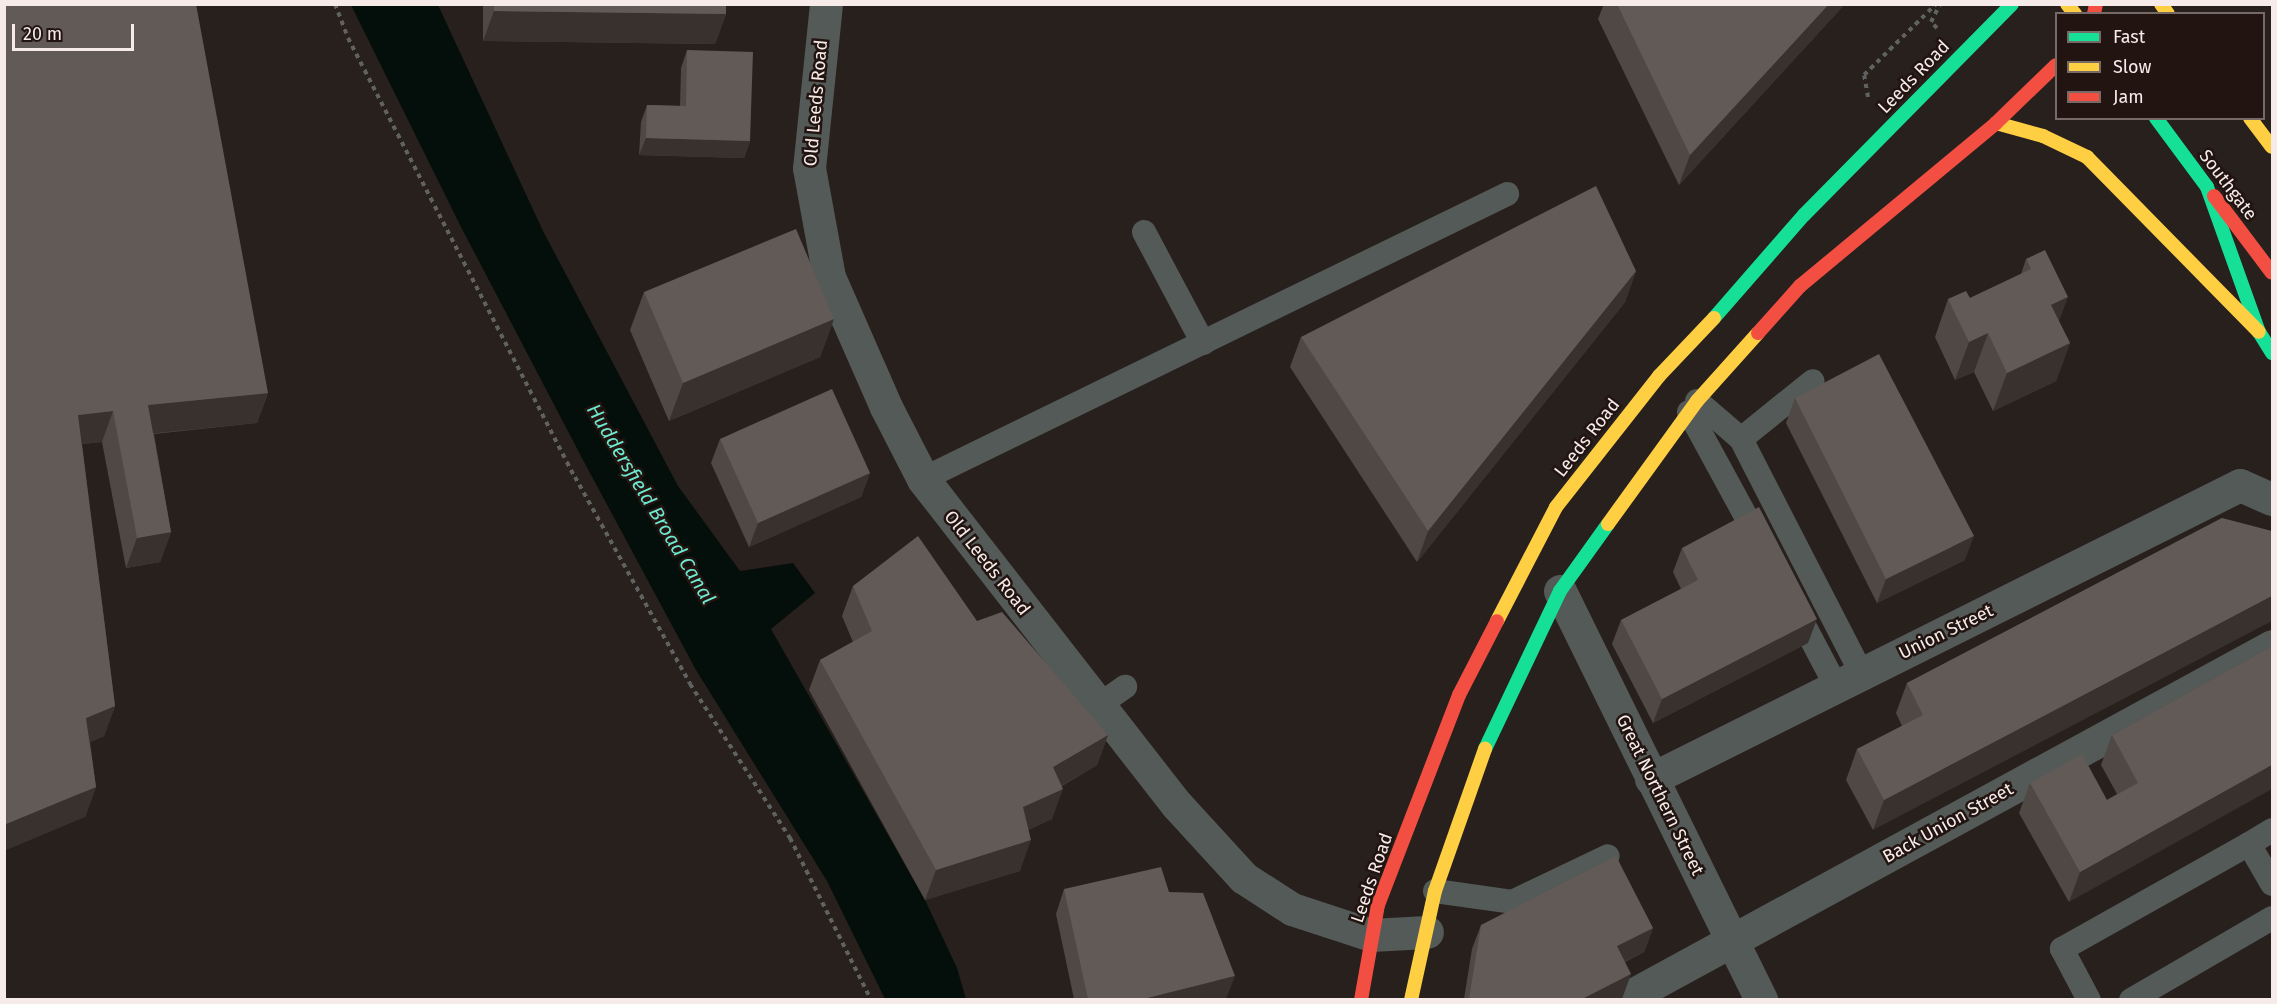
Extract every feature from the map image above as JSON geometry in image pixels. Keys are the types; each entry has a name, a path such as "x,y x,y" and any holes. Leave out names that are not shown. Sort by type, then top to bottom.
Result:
{"main road":[{"name":"Leeds Road","path":"1361,999 1378,905 1458,695 1556,507 1659,376 1877,142 2012,4"},
{"path":"1411,999 1435,891 1488,740 1560,591 1693,406 1800,286 1996,123 2055,66"},
{"name":"Southgate","path":"2157,120 2272,273"},
{"path":"2252,120 2272,147"},
{"path":"1996,123 2043,136 2087,156 2259,332"},
{"path":"2207,187 2259,332 2272,353"}],"street":[{"name":"Old Leeds Road","path":"826,4 809,168 829,277 886,407 923,480 1177,805 1244,878 1292,909 1371,935 1427,932"},
{"name":"Union Street","path":"1651,778 2240,485 2272,500"},
{"name":"Great Northern Street","path":"1560,591 1761,999"},
{"name":"Back Union Street","path":"1623,999 2272,646"}],"lane":[{"path":"923,480 1507,194"},
{"path":"1144,232 1203,343"},
{"path":"1741,439 1813,381"},
{"path":"1693,406 1741,439 1849,680"},
{"path":"1693,406 1777,574 1849,680"},
{"path":"1099,705 1125,687"},
{"path":"2089,999 2062,948 2272,830"},
{"path":"2249,844 2272,884"},
{"path":"1435,891 1512,902 1608,856"},
{"path":"2131,999 2272,918"}],"path":[{"path":"335,4 348,38 575,477 690,684 789,838 871,999"},
{"path":"1877,142 1864,75 1936,4"}],"water":[{"name":"Huddersfield Broad Canal","path":"351,5 438,5 543,231 678,486 740,571 793,563 815,593 771,629 925,900 957,968 966,999 885,999 827,881 696,670 583,460 461,227"}],"building":[{"path":"4,4 196,4 268,393 148,405 171,532 137,538 113,411 78,415 115,706 86,718 96,787 4,825"},
{"path":"494,4 726,4 726,14 494,11"},
{"path":"1617,4 1829,4 1690,155"},
{"path":"687,50 753,52 750,141 646,138 647,105 686,106"},
{"path":"1596,186 1636,271 1428,531 1301,337"},
{"path":"796,229 834,319 683,383 644,292"},
{"path":"2045,250 2068,297 2051,305 2070,343 2007,373 1988,333 1969,342 1948,299 1966,291 1970,298 2031,269 2026,259"},
{"path":"1879,354 1974,536 1886,579 1795,398"},
{"path":"832,389 870,473 758,523 720,439"},
{"path":"1759,507 1817,619 1662,699 1621,620 1698,580 1682,548"},
{"path":"2222,518 2272,531 2272,596 1884,800 1857,749 1923,715 1907,683"},
{"path":"918,536 977,621 1002,612 1108,735 1053,767 1063,789 1023,807 1031,840 936,870 820,660 872,631 853,586"},
{"path":"2272,646 2272,765 2080,872 2030,783 2082,754 2107,800 2138,783 2112,735"},
{"path":"1616,856 1653,928 1617,946 1631,974 1582,999 1469,999 1481,925"},
{"path":"1161,867 1169,892 1203,893 1235,976 1143,999 1088,999 1064,889"}],"traffic: fast":[{"path":"1714,318 1804,215 2012,4"},
{"path":"2157,120 2207,187 2259,332 2272,353"},
{"path":"1485,749 1560,591 1608,524"}],"traffic: slow":[{"path":"2067,4 2073,12"},
{"path":"2161,4 2167,12"},
{"path":"2252,120 2272,147"},
{"path":"1996,123 2043,136 2087,157 2259,332"},
{"path":"1497,621 1556,507 1659,376 1714,318"},
{"path":"1608,524 1697,401 1758,333"},
{"path":"1411,1000 1435,891 1485,749"}],"traffic: jam":[{"path":"2094,12 2096,4"},
{"path":"1758,333 1800,286 1996,123 2055,66"},
{"path":"2214,196 2272,273"},
{"path":"1361,1000 1378,905 1459,695 1497,621"}]}
